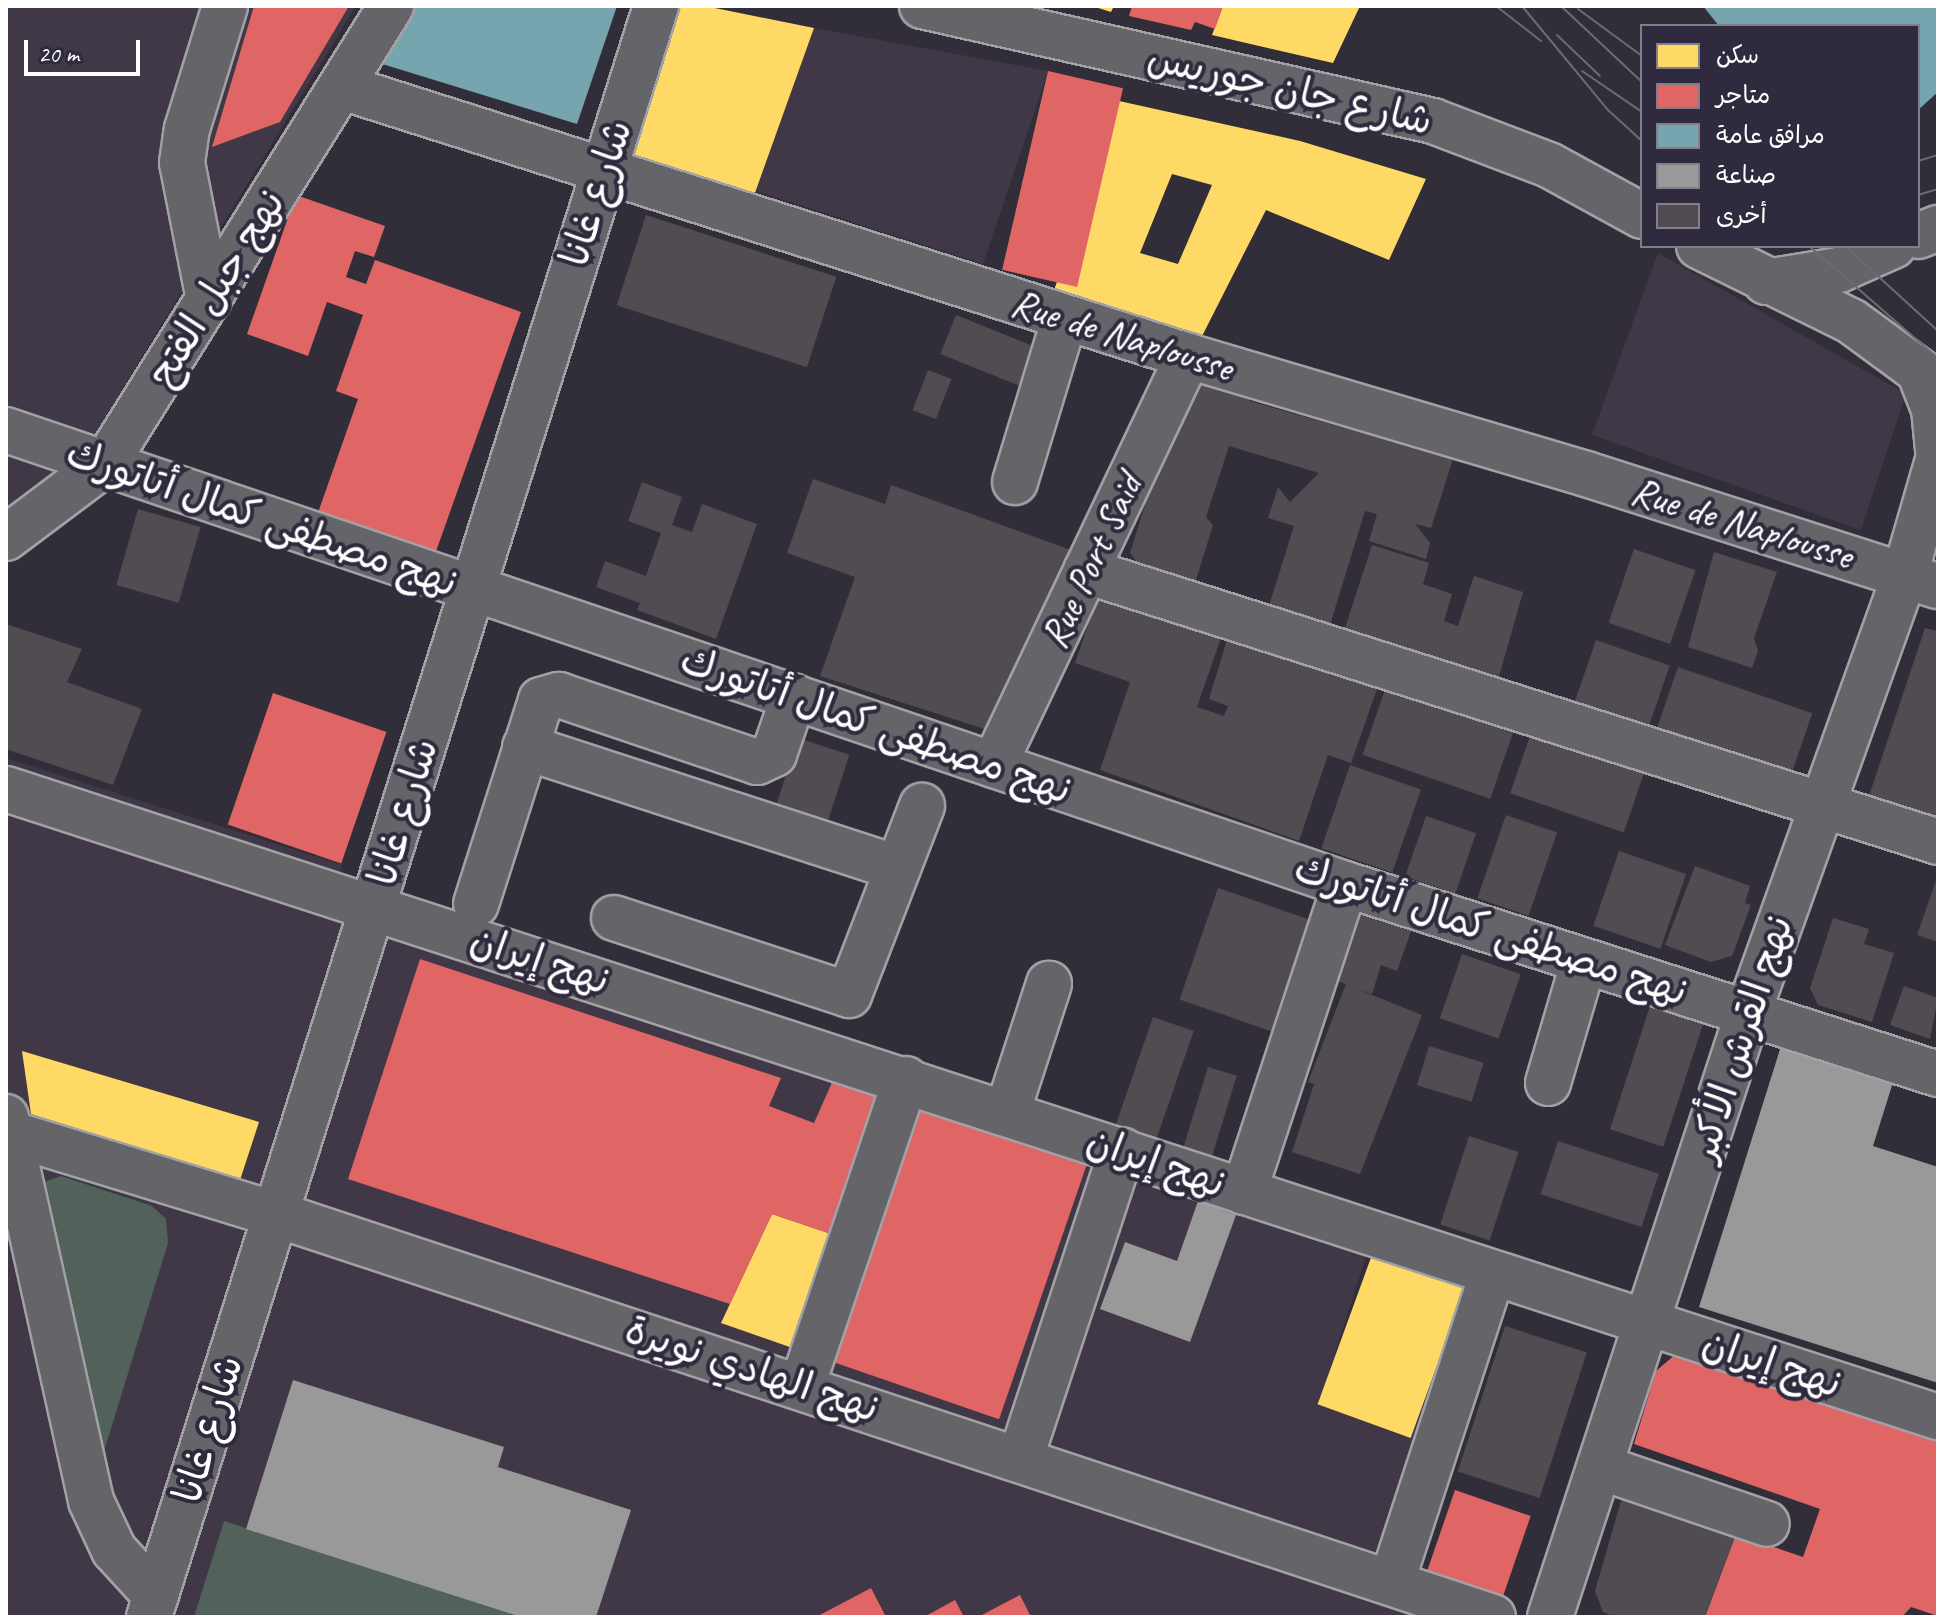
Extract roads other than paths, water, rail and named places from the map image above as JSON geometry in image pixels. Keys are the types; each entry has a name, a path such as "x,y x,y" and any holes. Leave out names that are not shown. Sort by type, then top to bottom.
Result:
{"street":[{"path":"209,300 182,163 225,6"},
{"name":"نهج جبل الفتح","path":"6,538 106,463 391,6"},
{"name":"شارع غانا","path":"153,1607 656,6"},
{"name":"شارع جان جوريس","path":"922,6 1433,121 1549,165 1640,215"},
{"name":"Rue de Naplousse","path":"342,87 1188,356 1922,580"},
{"path":"1703,248 1766,282 1851,321 1919,371 1934,409 1938,450"},
{"path":"1766,282 1839,270 1888,248"},
{"path":"1015,482 1065,317"},
{"name":"Rue Port Said","path":"994,765 1188,356"},
{"name":"نهج مصطفى كمال أتاتورك","path":"6,430 1345,884 1938,1074"},
{"name":"نهج القرش الأكبر","path":"1550,1617 1748,1013 1821,801 1922,580 1938,460"},
{"path":"1086,571 1821,801 1938,842"},
{"path":"476,904 537,706 546,697 559,695 757,762 774,754 794,696"},
{"path":"525,747 898,868"},
{"name":"نهج إيران","path":"6,789 906,1079 1492,1275 1648,1322 1938,1417"},
{"path":"614,918 849,995 922,806"},
{"path":"1244,1192 1345,884"},
{"path":"1548,1083 1584,961"},
{"path":"1007,1113 1049,984"},
{"path":"802,1386 906,1079"},
{"path":"7,1128 91,1501 114,1550 153,1607"},
{"name":"نهج الهادي نويرة","path":"7,1128 1021,1457 1493,1617"},
{"path":"1021,1457 1122,1150"},
{"path":"1392,1581 1492,1275"},
{"path":"1600,1467 1767,1524"}],"tram line":[{"path":"1496,6 1541,41"},
{"path":"1522,6 1608,110 1640,139"},
{"path":"1561,6 1640,80"},
{"path":"1578,9 1640,55"},
{"path":"1557,35 1600,76"},
{"path":"1582,71 1640,111"},
{"path":"1920,160 1938,155"},
{"path":"1920,194 1938,189"},
{"path":"1811,248 1938,358"},
{"path":"1847,248 1938,331"}]}
